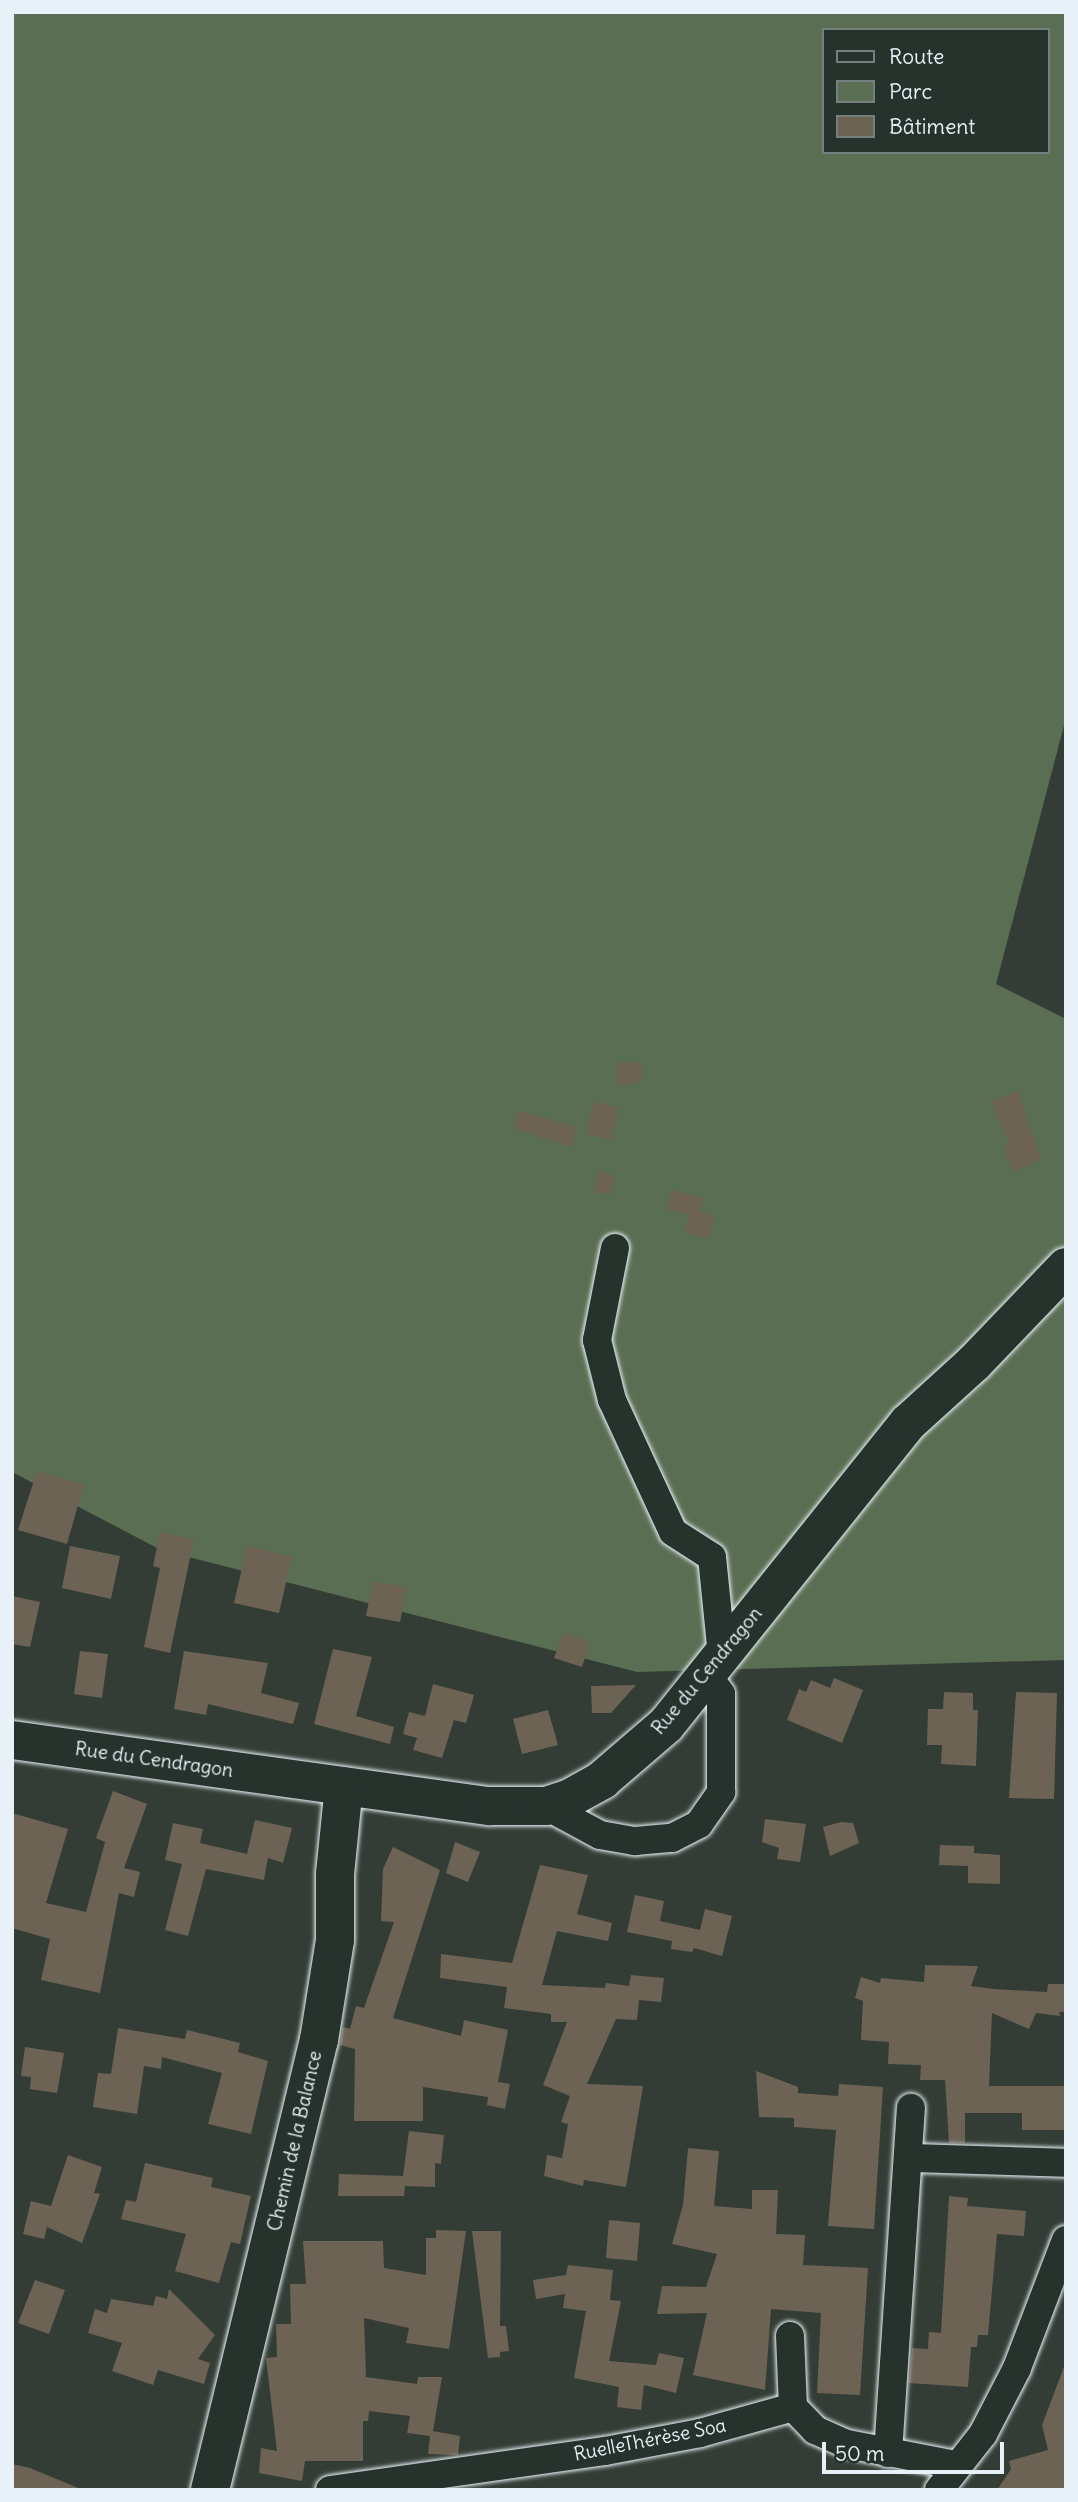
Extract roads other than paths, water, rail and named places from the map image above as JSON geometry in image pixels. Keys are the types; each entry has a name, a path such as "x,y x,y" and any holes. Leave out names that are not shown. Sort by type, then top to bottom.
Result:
{"main road":[{"name":"Rue du Cendragon","path":"12,1740 489,1806 546,1806 602,1780 666,1725 908,1423 974,1363 1066,1267"},
{"name":"Chemin de la Balance","path":"210,2490 319,2040 335,1941 335,1874 344,1786"}],"street":[{"path":"546,1806 600,1835 635,1841 672,1838 699,1824 721,1792 721,1694 714,1665 712,1557 673,1532 611,1400 597,1340 615,1248"},
{"path":"888,2453 911,2158 911,2108"},
{"path":"911,2158 1066,2163"},
{"path":"939,2490 983,2434 1017,2368 1066,2241"},
{"path":"790,2336 793,2407 815,2430 888,2453 956,2465"},
{"name":"RuelleThérèse Soa","path":"330,2490 605,2451 700,2432 793,2407"}]}
